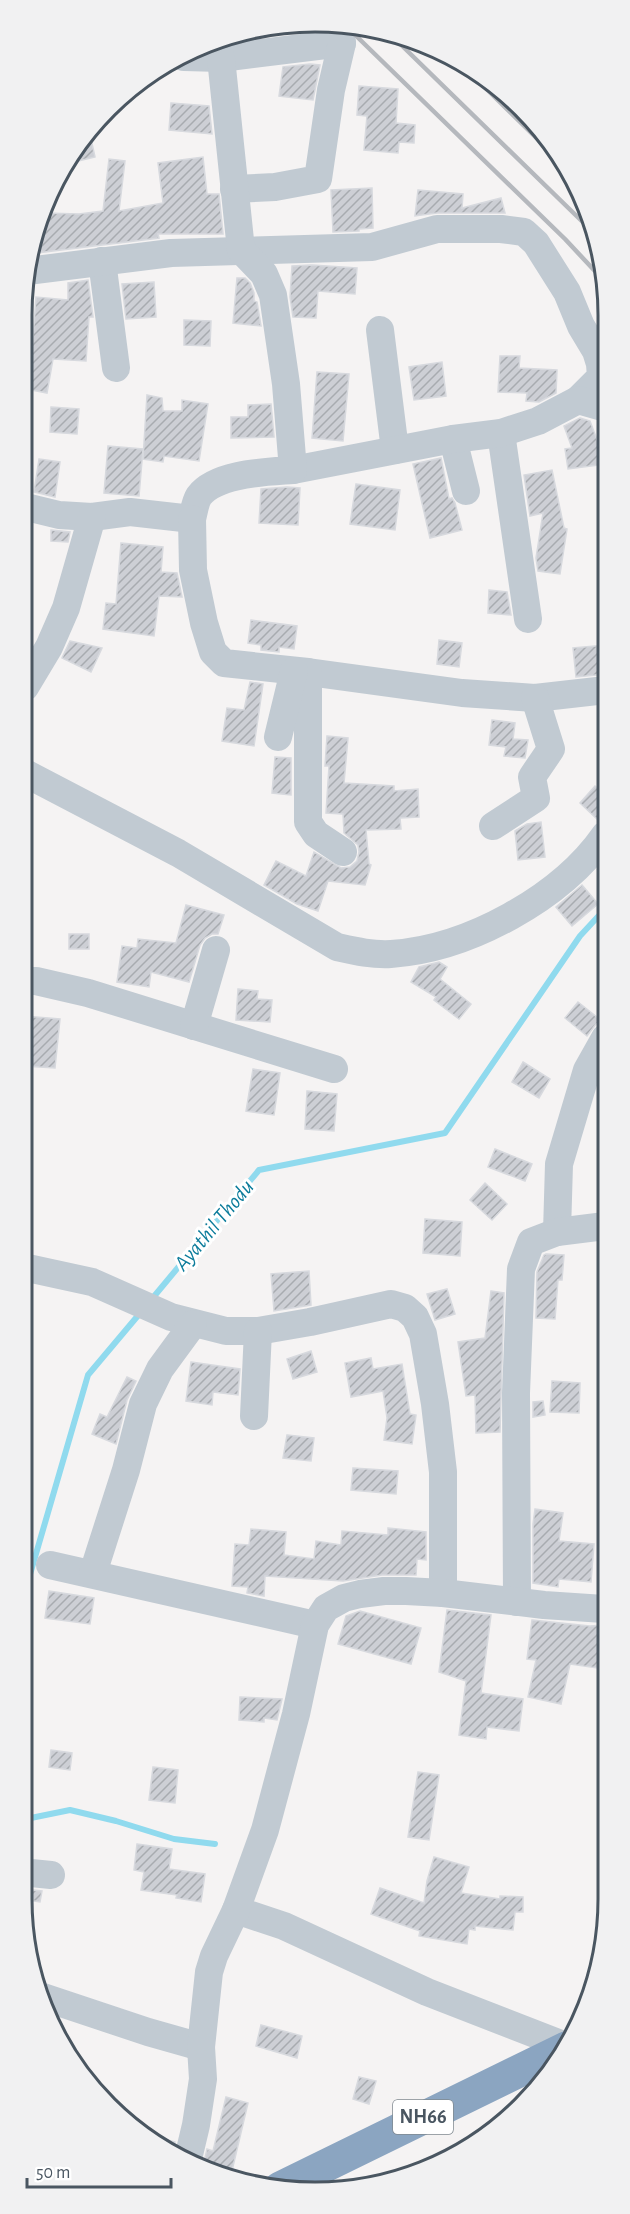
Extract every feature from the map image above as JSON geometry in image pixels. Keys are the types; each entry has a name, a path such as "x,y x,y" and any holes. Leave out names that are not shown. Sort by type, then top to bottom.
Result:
{"highway":[{"name":"NH66","path":"293,2182 553,2053"}],"street":[{"path":"198,57 221,58 334,35 331,90 318,179 275,187 234,189"},
{"path":"221,58 241,250 264,274 273,295 286,384 293,470"},
{"path":"35,270 171,253 372,247 437,229 501,229 524,232 536,243 567,292 598,360"},
{"path":"102,261 116,368"},
{"path":"380,330 395,450"},
{"path":"598,381 578,400 538,421 501,433 453,439 293,470 249,474 220,481 199,497 192,519 193,570 213,652 224,663 462,693 535,698 598,691"},
{"path":"578,400 598,406"},
{"path":"501,433 528,619"},
{"path":"453,439 466,491"},
{"path":"32,508 59,515 92,516 130,512 192,519"},
{"path":"32,676 49,648 66,608 92,516"},
{"path":"278,737 301,672"},
{"path":"301,672 308,822 316,834 343,852"},
{"path":"493,826 536,798 532,777 551,749 535,698"},
{"path":"32,777 178,853 337,947 363,953 391,954 466,938 509,916 551,889 591,856 598,847"},
{"path":"194,1026 216,950"},
{"path":"32,981 88,993 334,1069"},
{"path":"557,1233 559,1164 587,1070 598,1050"},
{"path":"517,1602 516,1393 521,1269 531,1242 557,1233 598,1227"},
{"path":"32,1268 92,1282 182,1320 226,1331 258,1331 391,1305 405,1308 415,1317 423,1334 429,1364 443,1472 443,1593"},
{"path":"93,1573 126,1470 143,1404 182,1320"},
{"path":"254,1416 258,1331"},
{"path":"50,1565 315,1625"},
{"path":"189,2153 196,2125 202,2079 201,2047 209,1972 214,1956 236,1910 265,1830 296,1714 315,1625 326,1608 344,1598 384,1591 443,1593 598,1609"},
{"path":"32,1873 51,1875"},
{"path":"236,1910 284,1926 427,1992 559,2044"},
{"path":"50,2000 137,2029 201,2047"}],"building":[{"path":"320,65 313,100 279,96 283,67"},
{"path":"359,86 398,89 396,123 415,125 414,143 399,142 398,153 364,150 367,116 357,115"},
{"path":"171,103 209,106 212,134 169,130"},
{"path":"91,140 95,157 78,161 79,157"},
{"path":"203,157 207,194 219,194 223,234 158,234 159,238 39,253 51,213 79,214 103,211 109,159 125,161 119,211 163,203 158,163"},
{"path":"372,188 373,228 333,232 331,190"},
{"path":"418,190 463,194 462,208 501,198 505,213 437,213 415,216"},
{"path":"292,266 357,268 355,294 318,291 316,318 293,317 290,297"},
{"path":"237,278 245,278 250,283 254,301 257,302 261,326 233,323"},
{"path":"88,280 93,317 89,317 86,361 53,359 47,393 32,390 36,297 68,300 68,283"},
{"path":"154,282 156,317 126,319 122,284"},
{"path":"184,320 211,321 210,346 184,345"},
{"path":"500,356 520,356 519,368 557,370 556,393 539,402 526,401 527,393 498,392"},
{"path":"442,362 446,396 414,400 409,367"},
{"path":"317,372 349,374 343,441 312,438"},
{"path":"147,395 162,398 163,411 182,411 182,400 208,404 199,461 164,456 163,462 143,459"},
{"path":"271,404 274,437 231,438 231,417 248,417 248,405"},
{"path":"51,407 79,409 77,434 50,432"},
{"path":"580,418 590,421 598,442 598,465 568,469 565,449 572,448 564,426"},
{"path":"108,446 143,449 139,496 104,493"},
{"path":"441,458 449,499 452,498 455,503 462,530 430,538 413,464"},
{"path":"39,459 60,462 55,497 34,492"},
{"path":"552,470 564,528 567,529 560,574 538,571 536,558 543,513 530,516 524,475"},
{"path":"356,484 400,490 395,530 350,524"},
{"path":"300,488 298,525 259,523 261,489"},
{"path":"51,530 70,532 68,542 51,541"},
{"path":"121,543 163,547 161,572 177,573 182,597 159,596 154,636 103,629 106,603 116,604"},
{"path":"489,590 507,592 511,615 488,613"},
{"path":"251,620 297,626 294,649 279,647 279,652 261,650 261,645 248,643"},
{"path":"439,640 462,643 459,667 437,664"},
{"path":"70,641 102,648 91,672 62,658"},
{"path":"598,646 598,675 576,677 573,648"},
{"path":"250,682 263,684 254,746 222,741 227,708 244,710"},
{"path":"492,720 515,723 513,739 528,740 525,758 504,756 506,747 489,745"},
{"path":"327,736 348,738 344,783 394,786 394,791 418,789 419,817 400,818 401,829 366,830 369,864 371,865 365,885 328,881 318,911 297,904 264,885 276,861 306,876 314,852 341,868 350,867 357,861 358,845 344,833 343,814 326,813 329,766 325,766"},
{"path":"275,757 291,758 291,795 272,793"},
{"path":"595,786 598,789 598,820 580,803"},
{"path":"541,822 545,857 518,860 515,831 527,824"},
{"path":"582,885 598,904 572,926 556,907"},
{"path":"186,905 224,915 218,934 205,938 200,945 189,982 151,972 149,987 117,982 122,946 137,948 138,939 176,943"},
{"path":"69,934 89,934 89,949 69,949"},
{"path":"439,962 447,967 440,979 471,1004 459,1019 434,1000 436,997 411,982 419,967"},
{"path":"238,989 258,991 257,999 272,1000 270,1022 236,1020"},
{"path":"578,1002 598,1018 598,1023 587,1036 565,1018"},
{"path":"32,1017 60,1019 55,1068 32,1067"},
{"path":"523,1062 550,1079 539,1098 512,1082"},
{"path":"253,1069 280,1073 274,1115 246,1111"},
{"path":"307,1091 337,1094 334,1131 305,1129"},
{"path":"495,1149 532,1164 525,1181 488,1167"},
{"path":"485,1183 507,1204 492,1220 470,1200"},
{"path":"425,1219 462,1222 460,1256 423,1253"},
{"path":"546,1254 564,1255 562,1280 558,1280 555,1319 536,1318 537,1272"},
{"path":"309,1271 311,1305 274,1311 271,1274"},
{"path":"447,1289 455,1314 435,1320 427,1294"},
{"path":"491,1291 504,1293 500,1432 476,1433 475,1395 466,1396 458,1342 485,1338"},
{"path":"311,1351 317,1372 293,1379 287,1359"},
{"path":"371,1358 373,1369 402,1364 410,1414 416,1415 412,1444 384,1440 387,1418 383,1391 351,1397 345,1363"},
{"path":"191,1362 240,1369 238,1395 213,1392 212,1405 186,1401"},
{"path":"127,1377 136,1381 127,1400 116,1444 92,1434 100,1414 107,1417"},
{"path":"552,1381 580,1383 579,1413 550,1412"},
{"path":"543,1401 545,1415 533,1417 533,1402"},
{"path":"287,1435 314,1438 311,1461 283,1458"},
{"path":"353,1468 398,1471 396,1494 351,1490"},
{"path":"535,1509 563,1513 559,1541 594,1544 591,1582 559,1579 558,1587 533,1583"},
{"path":"388,1528 426,1532 426,1560 417,1559 416,1575 382,1575 343,1581 265,1576 264,1596 247,1593 248,1587 232,1586 235,1544 249,1545 251,1529 286,1532 284,1555 314,1559 316,1541 341,1545 342,1531 388,1535"},
{"path":"49,1591 94,1598 90,1624 45,1618"},
{"path":"447,1610 491,1615 481,1693 523,1699 519,1731 487,1727 486,1739 459,1735 466,1681 439,1672"},
{"path":"360,1611 421,1628 411,1664 338,1644 346,1616"},
{"path":"532,1620 598,1625 598,1668 570,1664 561,1704 528,1697 536,1660 527,1659"},
{"path":"240,1697 282,1699 277,1720 264,1718 264,1722 239,1720"},
{"path":"51,1750 72,1753 70,1770 49,1767"},
{"path":"153,1767 178,1770 175,1803 149,1800"},
{"path":"418,1772 439,1775 429,1840 408,1837"},
{"path":"137,1844 172,1849 169,1869 205,1874 201,1902 176,1898 177,1895 141,1890 144,1872 134,1870"},
{"path":"434,1857 469,1867 461,1893 500,1899 500,1896 523,1897 523,1912 515,1912 513,1930 475,1926 475,1930 469,1929 467,1944 419,1936 420,1931 371,1914 380,1888 424,1903"},
{"path":"32,1890 42,1891 40,1902 32,1901"},
{"path":"261,2025 302,2036 297,2058 256,2046"},
{"path":"359,2077 376,2081 369,2104 353,2099"},
{"path":"226,2097 248,2103 232,2170 205,2160 207,2149 213,2151"},
{"path":"163,2139 175,2142 174,2145"}],"waterway":[{"name":"Ayathil Thodu","path":"151,1300 259,1170 445,1133 580,936 598,917"},
{"name":"Ayathil Thodu","path":"32,1568 88,1375 141,1312"},
{"path":"32,1818 70,1810 174,1839 215,1844"}],"railway":[{"path":"355,34 565,239 595,271"},
{"path":"402,46 582,221"},
{"path":"486,89 537,139"}]}
